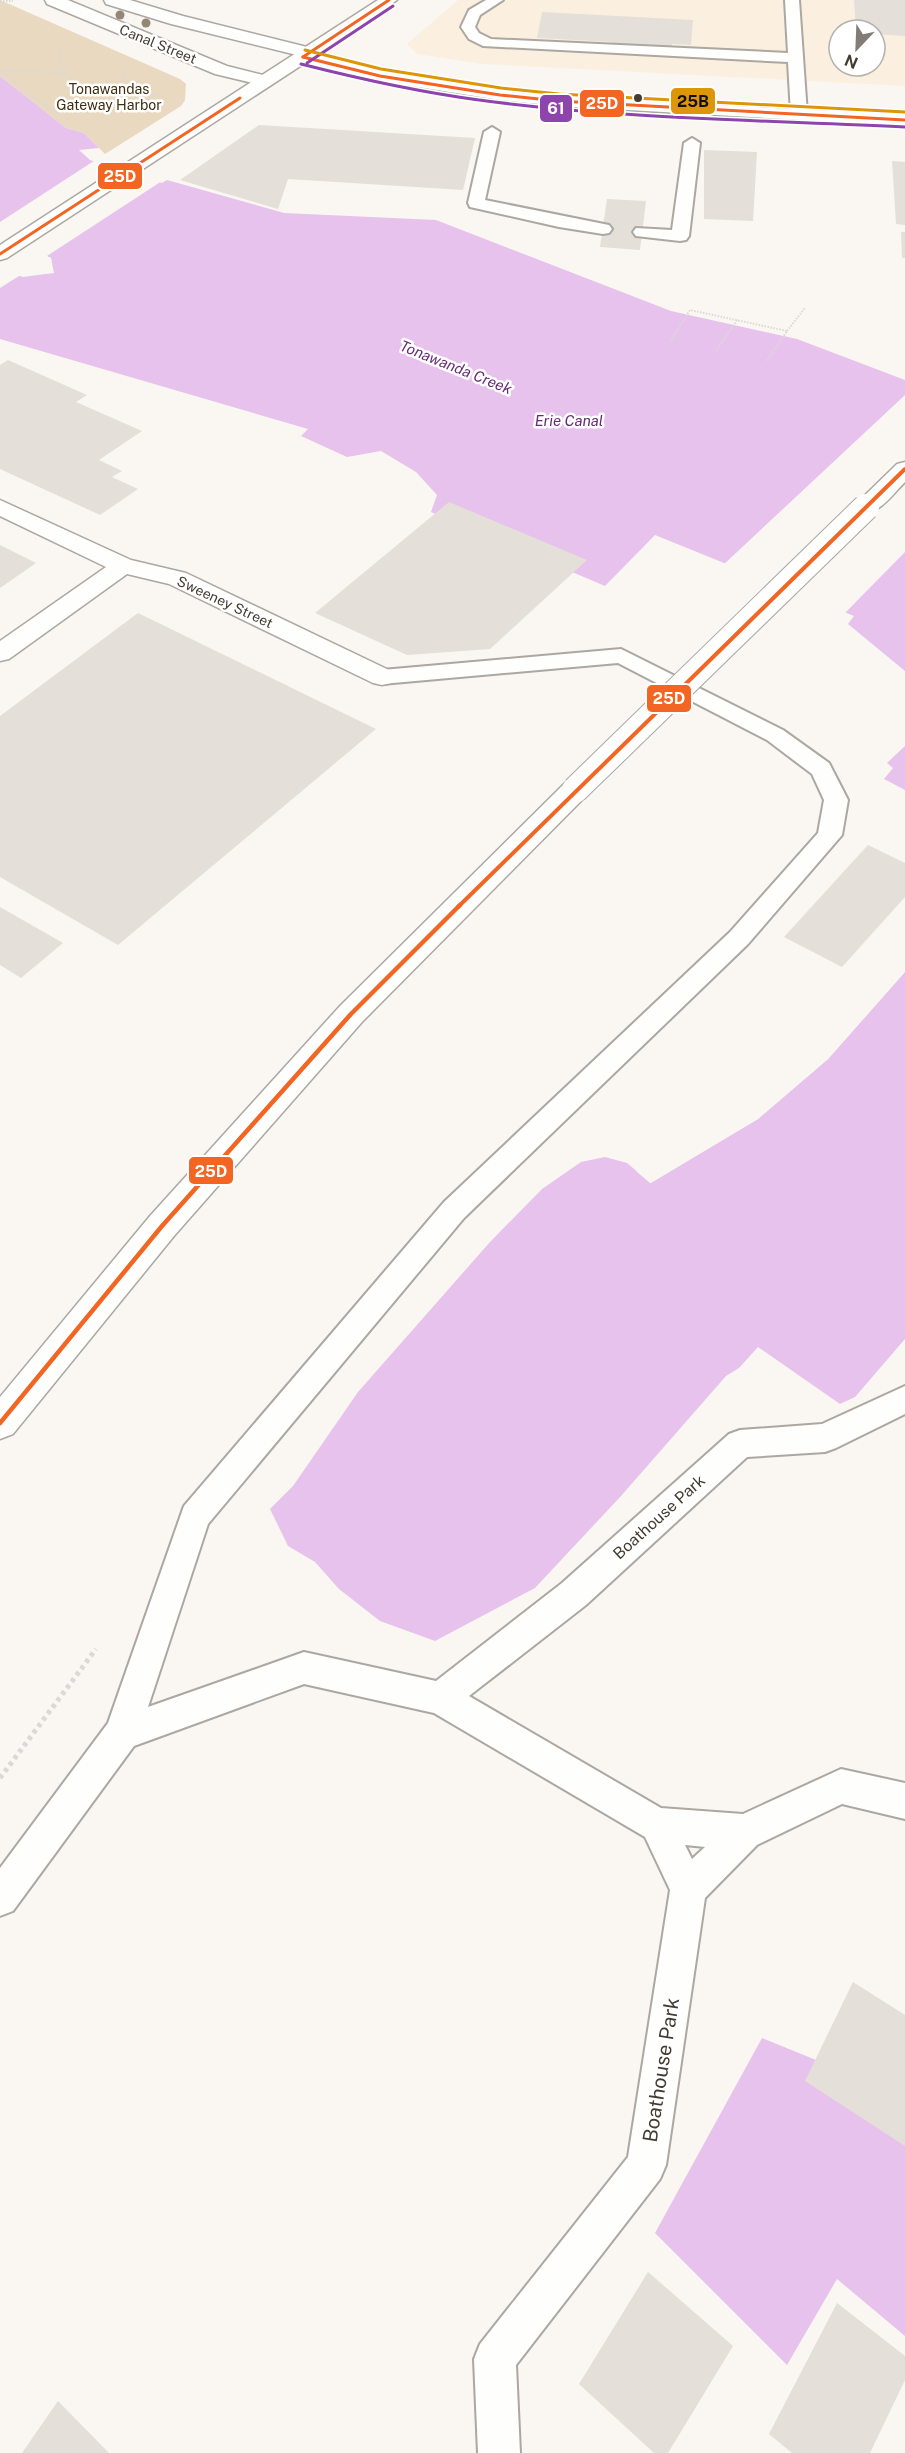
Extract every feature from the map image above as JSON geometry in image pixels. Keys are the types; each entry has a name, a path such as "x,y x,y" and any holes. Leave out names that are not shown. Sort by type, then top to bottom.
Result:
{"street":[{"name":"Canal Street","path":"53,0 221,69 265,81"},
{"name":"Canal Street","path":"112,0 380,76 500,96 905,120"},
{"path":"0,254 389,0"},
{"path":"0,1423 162,1226 351,1014 575,790 905,469"},
{"name":"Sweeney Street","path":"0,507 123,566 177,578 382,677"},
{"path":"0,653 123,566"}],"lane":[{"path":"496,0 474,13 468,27 474,36 488,43 796,58"},
{"path":"792,0 799,114"},
{"path":"492,132 476,203 559,222 603,229"},
{"path":"642,232 680,236 692,143"},
{"path":"0,1898 122,1733 195,1516 454,1210 739,938 831,835 836,800 821,769 775,735 621,656 382,677"},
{"name":"Boathouse Park","path":"440,1698 574,1594 740,1444 825,1438 905,1399"},
{"path":"122,1733 304,1668 440,1698 657,1825 744,1832"},
{"path":"657,1825 688,1889 744,1832 841,1786 905,1801"},
{"name":"Boathouse Park","path":"499,2453 495,2359 646,2165 688,1889"}],"path":[{"path":"0,1 13,1"},
{"path":"55,40 60,50 61,68 81,86 93,91 173,96"},
{"path":"1,69 65,73"},
{"path":"1,69 26,91 68,120"},
{"path":"109,112 125,73"},
{"path":"766,362 805,308"},
{"path":"670,342 690,310 787,331"},
{"path":"716,351 737,320"}],"shaded area":[{"path":"458,0 905,0 905,86 482,64 417,54 407,44"}],"green space":[{"name":"Tonawandas Gateway Harbor","path":"0,0 180,79 186,84 185,100 181,106 105,154 84,133 66,128 0,76"}],"water":[{"name":"Erie Canal","path":"0,76 66,128 84,133 99,148 79,150 90,160 162,183 167,180 284,213 436,220 671,311 797,339 905,380 905,671 848,624 854,616 655,535 605,586 431,512 437,495 416,472 381,451 347,457 301,436 308,429 0,339 0,268 23,277 53,273 51,258 0,239"},
{"path":"905,746 905,790 884,779 893,768 887,763"},
{"path":"905,972 905,1339 855,1397 840,1404 758,1347 739,1368 726,1376 621,1496 535,1588 435,1641 380,1621 339,1589 315,1562 288,1546 270,1509 293,1486 358,1392 490,1242 542,1189 581,1162 605,1157 627,1163 651,1183 758,1119 828,1059"},
{"path":"762,2038 870,2082 905,2110 905,2336 837,2279 787,2365 655,2233"}],"pier":[{"path":"97,159 165,179 47,256 51,258 54,273 19,276 0,288 0,265 23,274 50,271 48,261 0,242 0,222"},
{"path":"905,395 905,552 843,615 722,566"},
{"path":"905,969 904,973 828,1059 758,1119 650,1183 636,1171 639,1169 651,1180 756,1116 826,1056"}],"building":[{"path":"854,0 905,0 905,36 887,35 887,18 855,18"},
{"path":"542,12 693,20 691,45 672,44 672,49 611,46 612,42 537,38"},
{"path":"259,125 475,138 463,190 288,179 278,209 180,180"},
{"path":"704,150 757,152 753,221 704,219"},
{"path":"892,161 905,162 905,225 896,224"},
{"path":"607,199 646,201 640,250 600,247"},
{"path":"901,232 905,232 905,258 902,258"},
{"path":"8,360 87,395 76,402 142,431 99,460 122,471 112,477 138,489 100,515 0,469 0,365"},
{"path":"449,502 587,560 490,649 407,655 315,613"},
{"path":"0,545 36,563 0,588"},
{"path":"138,613 376,729 118,945 0,877 0,716"},
{"path":"868,845 905,863 905,897 842,967 784,937"},
{"path":"0,907 63,943 21,978 0,965"},
{"path":"853,1982 905,2015 905,2146 805,2081"},
{"path":"648,2272 733,2346 668,2453 654,2453 579,2384"},
{"path":"837,2303 905,2356 905,2380 870,2453 792,2453 769,2434"},
{"path":"58,2401 109,2453 22,2453"}],"transit line":[{"name":"25D","path":"303,57 389,0"},
{"name":"61","path":"307,63 393,6"},
{"name":"25B","path":"305,50 381,69 501,88 559,94 905,112"},
{"name":"25D","path":"303,57 380,76 500,95 558,101 905,120"},
{"name":"61","path":"301,64 401,87 502,103 653,115 905,127"},
{"name":"25D","path":"0,254 240,98"},
{"name":"25D","path":"0,1423 162,1226 351,1014 575,790 905,469"}],"water label":[{"name":"Tonawanda Creek","path":"456,367"}]}
